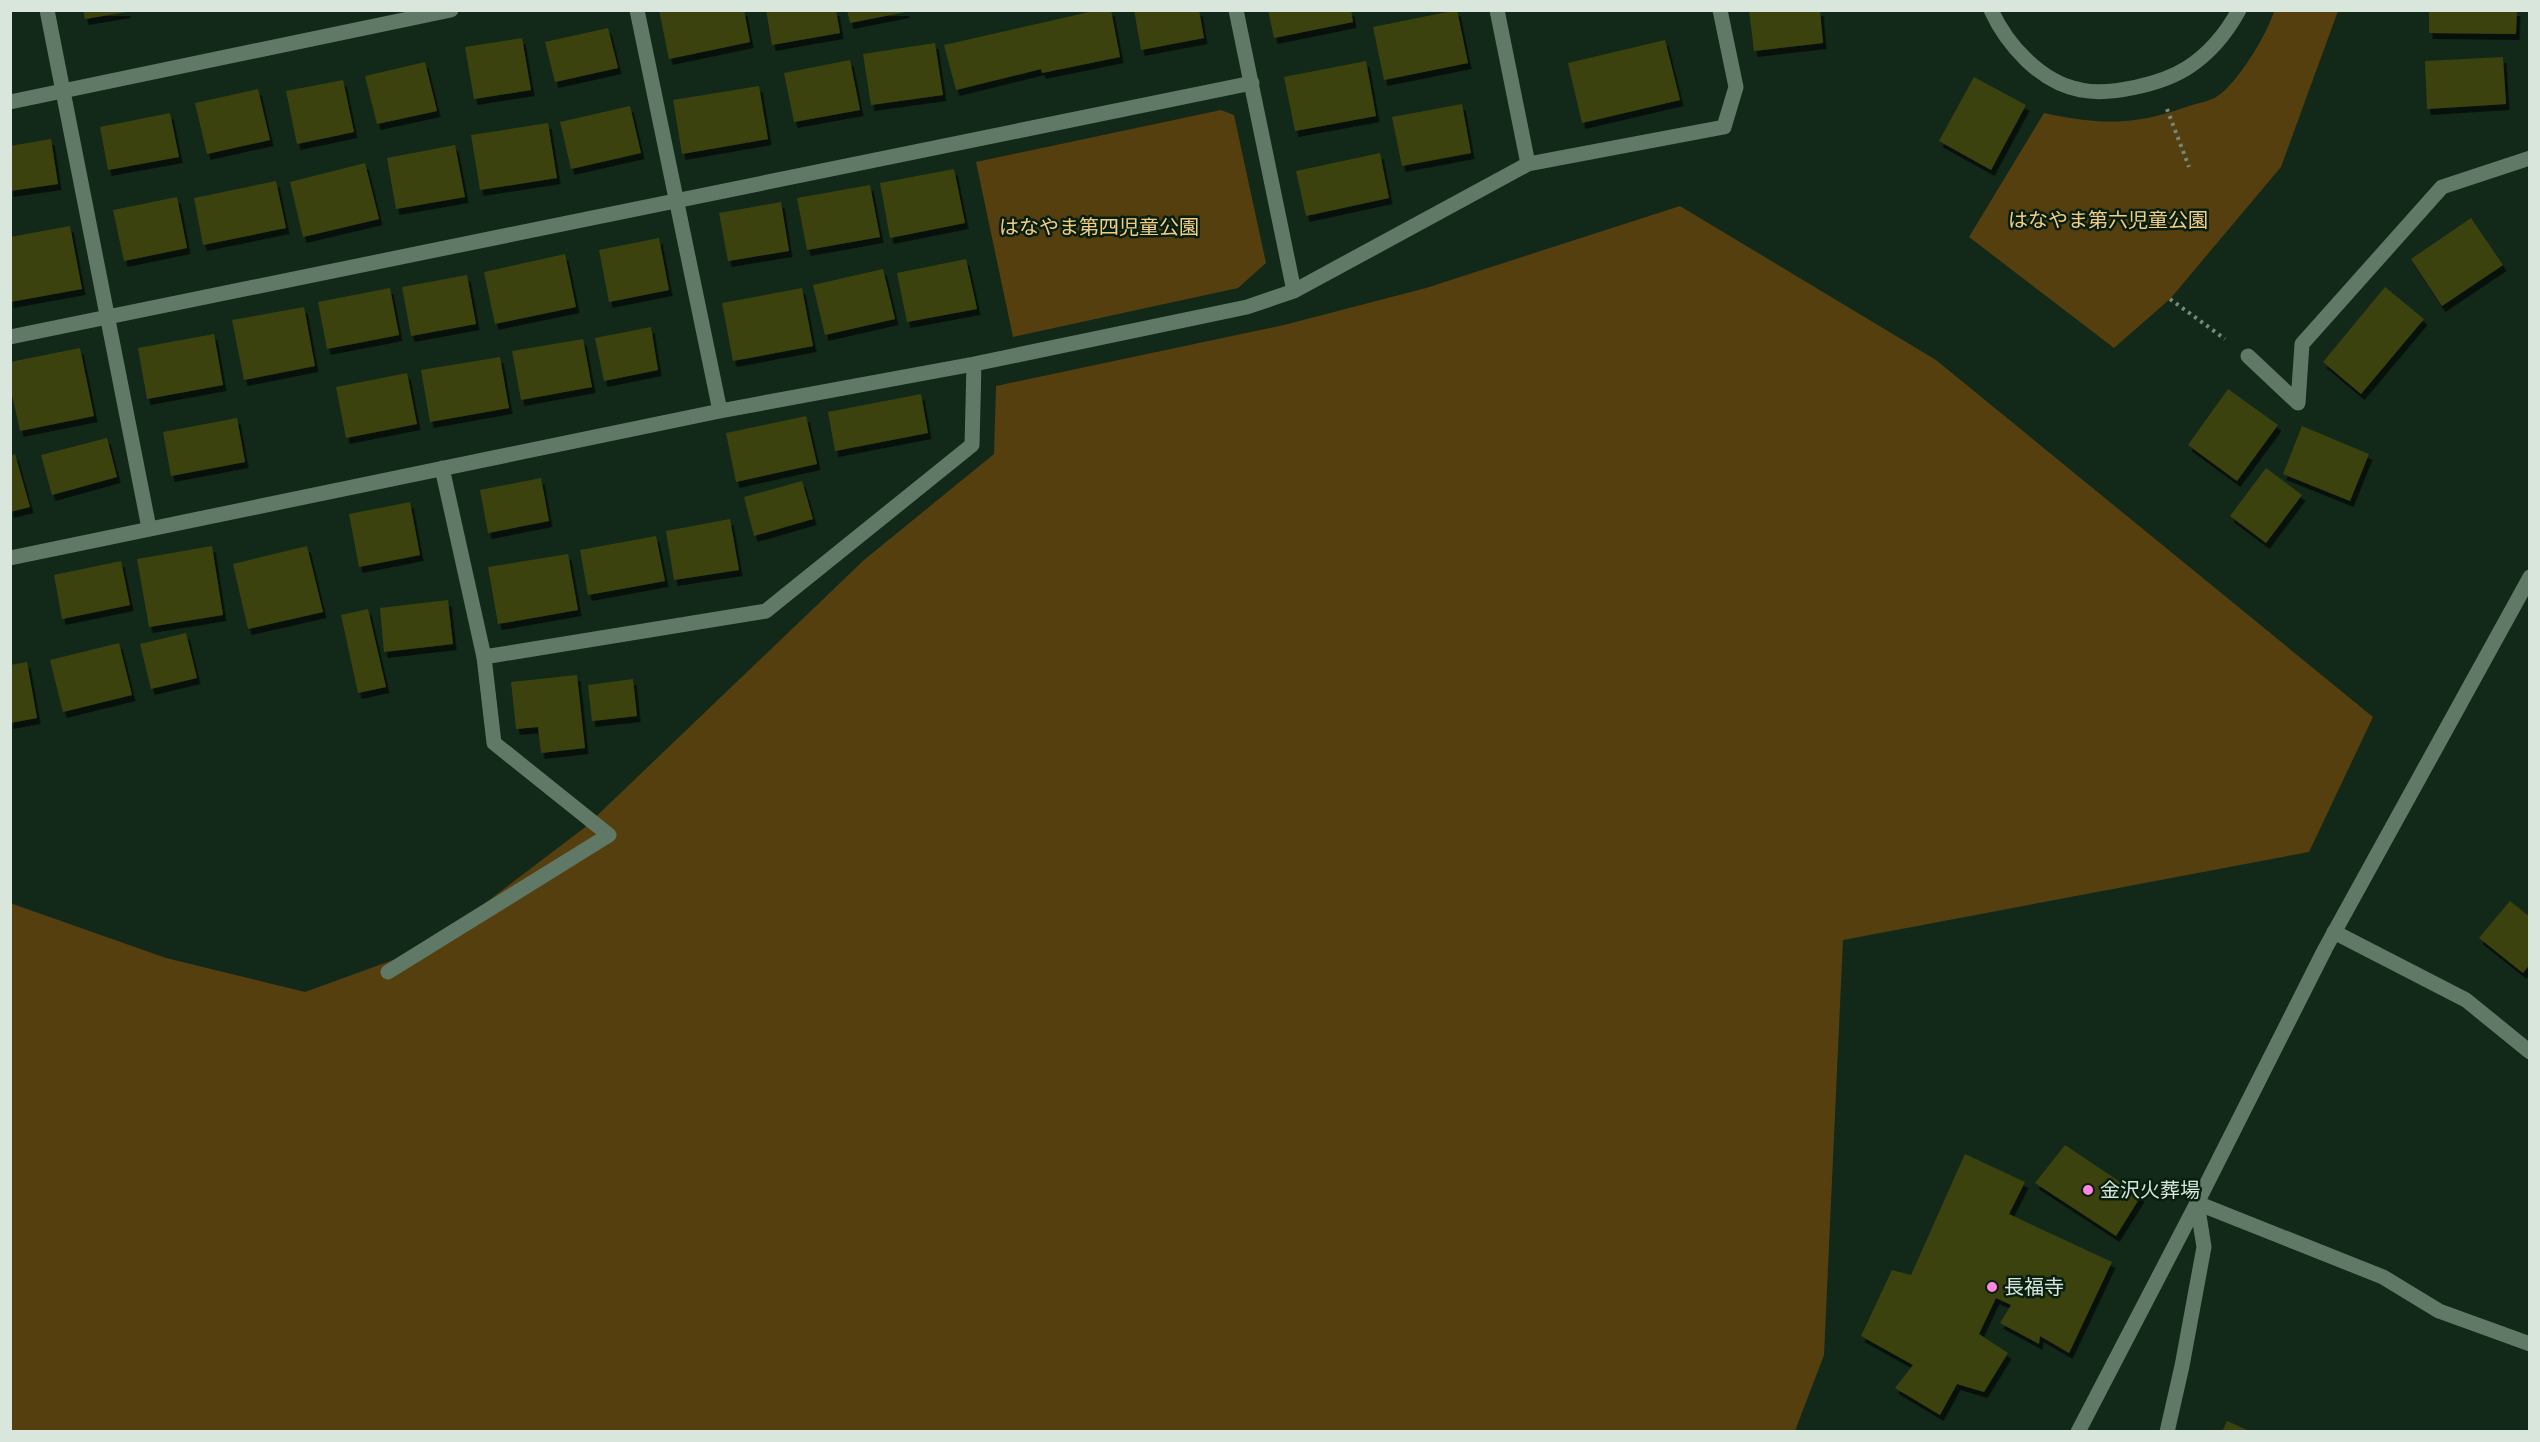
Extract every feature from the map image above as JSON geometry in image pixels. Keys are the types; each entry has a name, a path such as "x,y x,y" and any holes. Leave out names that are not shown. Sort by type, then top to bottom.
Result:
{"street":[{"path":"47,10 149,528"},
{"path":"10,102 451,10"},
{"path":"637,10 720,411"},
{"path":"1236,10 1294,291"},
{"path":"1497,10 1528,164"},
{"path":"10,558 720,411 974,364 1246,307 1294,291 1528,164 1724,127 1736,87 1720,10"},
{"path":"1991,10 1997,23 2025,60 2052,78 2080,90 2119,91 2187,69 2222,38 2239,10"},
{"path":"10,337 1252,83"},
{"path":"2248,356 2298,403 2302,344 2442,187 2529,158"},
{"path":"484,657 766,611 972,444 974,364"},
{"path":"388,972 609,835 494,743 484,657 442,468"},
{"path":"2078,1431 2197,1203 2334,932 2529,577"},
{"path":"2334,932 2466,1000 2529,1052"},
{"path":"2197,1203 2382,1277 2439,1311 2529,1344"},
{"path":"2167,1431 2182,1366 2204,1247 2197,1203"}],"path":[{"path":"2156,80 2189,168"},
{"path":"2170,299 2248,356"}],"green space":[{"name":"はなやま第六児童公園","path":"2274,11 2338,11 2281,167 2170,299 2114,348 1969,237 2044,113 2083,120 2134,120 2169,113 2213,99 2227,89 2243,69 2266,32"},
{"name":"はなやま第四児童公園","path":"1221,110 1234,115 1266,263 1238,288 1013,337 976,162"},
{"path":"1680,206 1936,360 2373,717 2309,852 1843,940 1824,1355 1795,1431 11,1431 10,903 166,958 305,992 426,948 584,828 864,560 994,454 996,386 1284,325 1426,288"}],"building":[{"path":"83,10 127,10 127,12 85,19"},
{"path":"659,10 744,10 750,42 669,59"},
{"path":"766,10 836,10 840,33 772,45"},
{"path":"847,10 906,10 906,12 850,23"},
{"path":"1098,10 1111,10 1120,57 1042,73 1041,69 956,90 944,45"},
{"path":"1134,10 1199,10 1204,38 1141,50"},
{"path":"1268,10 1351,10 1353,22 1274,38"},
{"path":"1457,10 1468,63 1384,80 1373,27"},
{"path":"1749,10 1820,10 1823,43 1754,51"},
{"path":"2429,10 2517,10 2516,34 2429,33"},
{"path":"608,28 618,68 555,82 545,42"},
{"path":"522,38 531,90 474,99 465,47"},
{"path":"1665,40 1680,100 1582,123 1568,63"},
{"path":"935,43 943,95 871,105 863,54"},
{"path":"2503,57 2506,104 2427,109 2425,61"},
{"path":"850,60 860,110 794,122 784,73"},
{"path":"1366,61 1376,116 1295,131 1284,77"},
{"path":"425,62 437,111 377,124 365,76"},
{"path":"1974,77 2026,105 1991,170 1939,141"},
{"path":"343,80 354,132 297,144 286,91"},
{"path":"759,86 768,139 682,154 673,100"},
{"path":"258,89 270,140 207,154 195,103"},
{"path":"1462,104 1471,153 1402,166 1392,117"},
{"path":"630,106 641,153 571,169 560,122"},
{"path":"170,113 179,157 108,170 100,127"},
{"path":"548,123 557,178 480,190 471,135"},
{"path":"51,139 58,184 10,191 10,146"},
{"path":"455,145 465,197 396,209 387,158"},
{"path":"1380,153 1389,198 1306,216 1296,171"},
{"path":"365,163 379,219 303,237 290,182"},
{"path":"954,169 965,223 890,238 880,183"},
{"path":"276,181 286,228 203,245 194,198"},
{"path":"870,185 880,237 807,250 797,198"},
{"path":"177,197 187,248 124,261 113,210"},
{"path":"781,202 789,251 728,261 719,213"},
{"path":"2471,218 2503,265 2442,306 2411,259"},
{"path":"70,226 82,289 10,302 10,237"},
{"path":"659,238 669,290 609,302 599,250"},
{"path":"565,254 576,307 495,324 484,272"},
{"path":"966,259 977,309 907,322 897,273"},
{"path":"883,269 895,319 825,335 813,285"},
{"path":"467,275 476,324 411,336 402,287"},
{"path":"2385,287 2424,319 2361,394 2323,362"},
{"path":"390,288 399,335 327,349 318,302"},
{"path":"802,288 813,346 733,361 722,303"},
{"path":"304,307 315,366 244,380 232,320"},
{"path":"651,327 658,370 604,381 595,338"},
{"path":"214,334 223,385 147,399 138,348"},
{"path":"583,339 592,387 521,400 512,351"},
{"path":"80,348 94,416 20,431 10,386 10,362"},
{"path":"500,357 509,408 430,422 421,370"},
{"path":"407,373 417,424 346,438 336,387"},
{"path":"2228,389 2278,425 2237,481 2188,445"},
{"path":"921,394 928,433 835,451 828,412"},
{"path":"806,416 817,464 736,482 726,433"},
{"path":"237,418 245,462 171,476 163,432"},
{"path":"2302,426 2369,454 2350,501 2283,474"},
{"path":"107,438 117,477 52,495 41,455"},
{"path":"15,454 30,507 10,512 10,456"},
{"path":"2266,468 2302,495 2266,543 2230,516"},
{"path":"541,478 549,521 488,533 480,490"},
{"path":"802,481 813,519 754,536 744,497"},
{"path":"410,502 420,555 359,567 349,514"},
{"path":"730,519 739,570 674,580 666,531"},
{"path":"656,536 665,581 588,595 580,550"},
{"path":"212,546 223,615 149,627 137,559"},
{"path":"307,546 323,612 248,629 233,564"},
{"path":"568,554 578,610 498,624 488,567"},
{"path":"121,561 130,605 62,619 54,575"},
{"path":"448,600 453,644 384,652 380,608"},
{"path":"368,609 386,687 358,693 341,615"},
{"path":"186,633 197,678 151,689 140,644"},
{"path":"119,643 132,695 63,712 50,660"},
{"path":"27,662 37,718 10,723 10,665"},
{"path":"577,675 585,748 541,753 538,727 516,729 511,682"},
{"path":"633,679 637,716 592,721 588,685"},
{"path":"2510,901 2530,917 2530,964 2523,973 2479,938"},
{"name":"金沢火葬場","path":"2065,1145 2141,1196 2116,1236 2035,1183"},
{"name":"長福寺","path":"1965,1154 2025,1182 2009,1214 2112,1262 2069,1353 2040,1336 2039,1344 2000,1323 2011,1305 1996,1298 1979,1334 2008,1353 1984,1392 1957,1384 1940,1415 1895,1388 1913,1365 1861,1336 1892,1270 1911,1275"},
{"path":"2227,1421 2252,1432 2222,1432"}],"place":[{"name":"金沢火葬場","path":"2088,1190"},
{"name":"長福寺","path":"1992,1287"}]}
